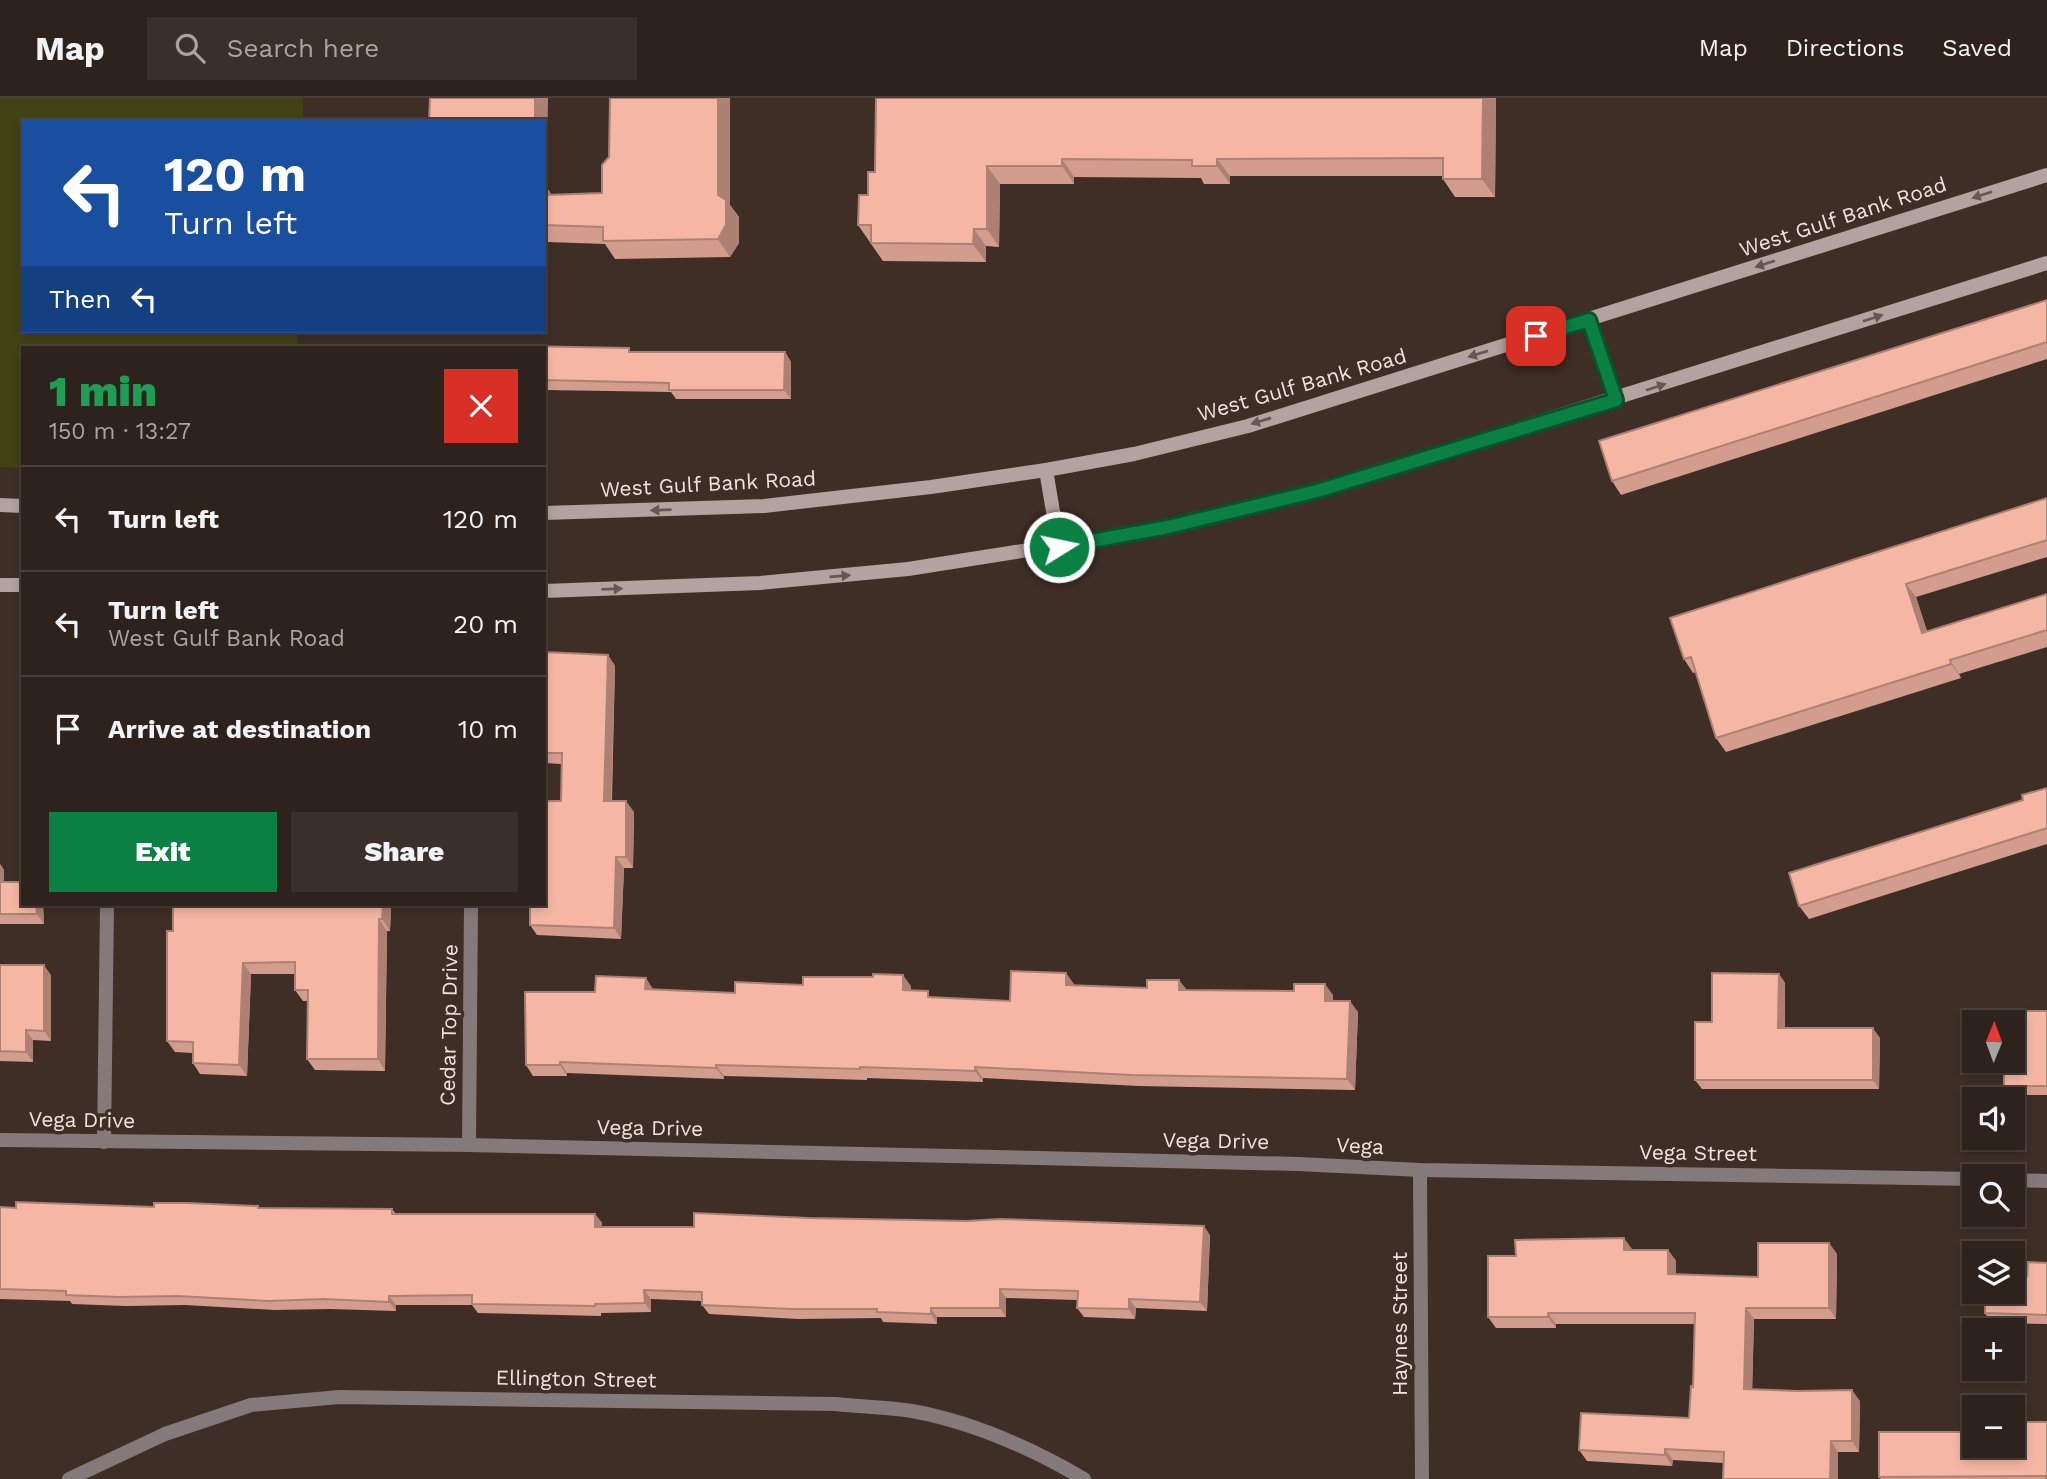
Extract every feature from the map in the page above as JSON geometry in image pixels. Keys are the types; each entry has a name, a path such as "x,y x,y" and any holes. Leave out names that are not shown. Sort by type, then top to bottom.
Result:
{"main road":[{"name":"West Gulf Bank Road","path":"546,513 764,506 931,487 1134,454 1248,426 2047,175"},
{"path":"546,591 760,583 908,569 1059,547 1168,527 1317,491 1616,400 2047,263"},
{"path":"1589,320 1616,400"},
{"path":"1046,470 1059,547"},
{"path":"0,505 21,506"},
{"path":"0,585 21,585"}],"street":[{"path":"104,1142 107,906"},
{"name":"Cedar Top Drive","path":"469,1145 471,906"},
{"name":"Vega Drive","path":"0,1140 469,1145 1298,1164"},
{"name":"Vega","path":"1298,1164 1420,1170"},
{"name":"Vega Street","path":"1420,1170 1962,1179"},
{"name":"Haynes Street","path":"1420,1170 1422,1479"},
{"path":"2025,1180 2047,1181"},
{"name":"Ellington Street","path":"69,1479 165,1434 251,1405 339,1397 836,1404 912,1411 987,1431 1046,1457 1084,1479"}],"shaded area":[{"path":"0,98 303,98 303,119 21,119 21,333 297,333 297,346 21,346 21,468 0,467"}],"building":[{"path":"430,98 535,98 535,119 429,119"},
{"path":"610,98 718,98 718,195 726,200 726,225 718,239 603,241 603,227 546,225 546,188 547,195 602,193 602,165 609,157"},
{"path":"876,98 1483,98 1482,179 1443,179 1443,158 1217,159 1217,166 1192,166 1192,160 1062,159 1062,166 987,166 987,229 974,229 973,244 871,243 871,225 858,225 859,195 868,195 868,172 875,172"},
{"path":"2047,300 2047,342 1612,481 1599,441"},
{"path":"546,347 629,348 629,352 785,352 784,390 669,390 669,383 546,380"},
{"path":"2047,498 2047,540 1906,584 1922,633 2047,594 2047,630 1950,660 1951,664 1716,738 1691,657 1684,659 1670,618"},
{"path":"546,652 608,655 604,801 626,801 626,857 616,857 614,928 530,925 530,906 546,906 546,801 561,801 562,753 546,753"},
{"path":"2047,788 2047,828 1799,906 1789,873 2023,800 2022,795"},
{"path":"0,882 21,882 21,906 36,906 37,914 0,914"},
{"path":"173,906 383,906 382,919 379,919 378,1059 307,1059 308,990 295,990 295,962 243,963 239,1065 193,1063 193,1042 167,1041 167,931 173,931"},
{"path":"0,965 44,965 44,1031 26,1030 26,1052 0,1051"},
{"path":"1011,971 1066,973 1066,985 1147,988 1147,980 1179,980 1179,990 1294,991 1294,984 1325,984 1325,1001 1350,1001 1347,1079 1131,1075 975,1067 975,1071 716,1065 716,1068 560,1062 560,1065 526,1065 525,992 595,992 596,976 646,978 645,989 735,993 735,982 803,985 803,977 903,975 903,990 928,991 928,997 1010,1001"},
{"path":"1712,973 1779,974 1778,1028 1873,1028 1873,1080 1695,1080 1695,1022 1712,1022"},
{"path":"2025,1011 2047,1011 2047,1086 2004,1086 2004,1073 2025,1073"},
{"path":"16,1202 154,1207 154,1203 188,1203 258,1208 392,1209 392,1214 595,1214 595,1227 694,1227 694,1213 1204,1226 1200,1302 1129,1299 1129,1309 1077,1308 1078,1291 1000,1289 1000,1308 931,1308 931,1314 877,1312 877,1309 702,1305 702,1292 644,1290 645,1303 595,1306 472,1304 472,1295 389,1296 389,1302 323,1299 269,1301 178,1296 66,1295 66,1291 0,1289 0,1207 16,1208"},
{"path":"1624,1238 1624,1250 1668,1250 1668,1274 1758,1277 1758,1243 1829,1243 1829,1308 1746,1308 1744,1389 1852,1390 1852,1441 1831,1441 1830,1479 1723,1479 1724,1452 1665,1449 1665,1455 1579,1450 1581,1413 1689,1418 1691,1386 1693,1387 1695,1313 1548,1313 1548,1317 1488,1317 1488,1256 1516,1256 1515,1240"},
{"path":"2028,1262 2047,1263 2047,1315 1985,1313 1985,1304 2025,1304"},
{"path":"2025,1422 2047,1422 2047,1479 2046,1476 1879,1477 1879,1432 1962,1432 1962,1458 2025,1458"}],"route":[{"path":"1059,547 1233,513 1317,491 1616,400 1589,320 1536,336"}]}
